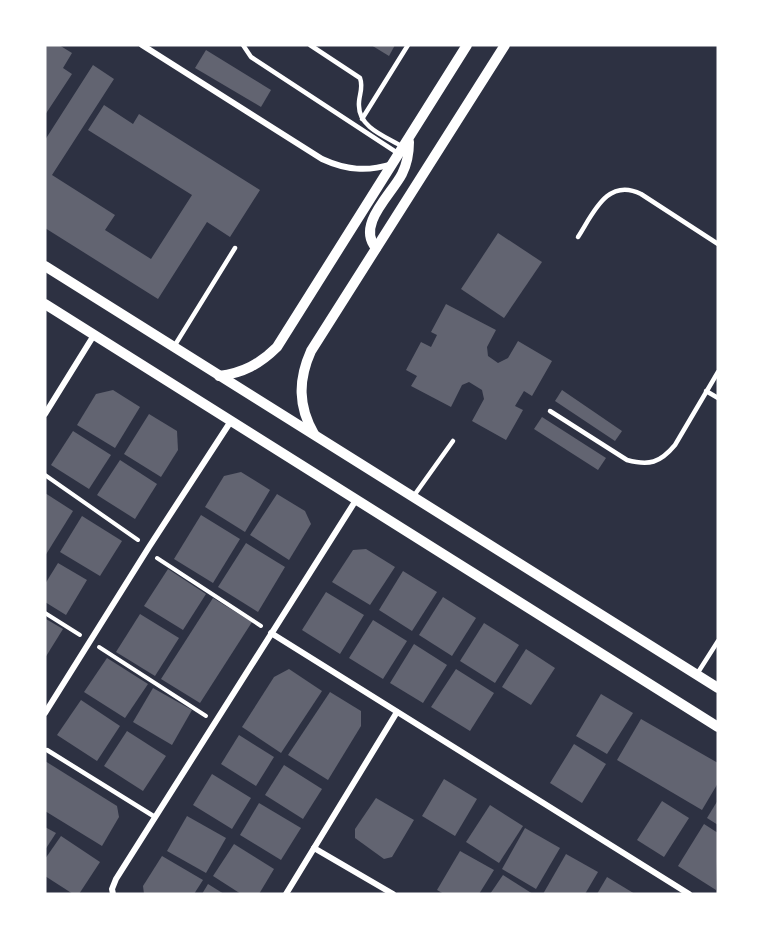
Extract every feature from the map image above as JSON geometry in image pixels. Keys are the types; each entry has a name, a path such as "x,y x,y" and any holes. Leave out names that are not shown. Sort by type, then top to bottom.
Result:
{"street":[{"path":"142,45 322,159 345,168 375,168 401,151"},
{"path":"219,376 251,367 277,347 467,45"},
{"path":"316,436 308,423 302,402 301,379 305,365 376,248 505,45"},
{"path":"376,248 369,234 370,223 401,175 408,157 401,151"},
{"path":"45,266 718,688"},
{"path":"45,304 718,728"},
{"path":"45,414 94,335"},
{"path":"45,713 231,421"},
{"path":"113,894 112,889 116,879 356,500"},
{"path":"271,633 689,894"},
{"path":"286,894 397,712"},
{"path":"314,848 393,894"}],"lane":[{"path":"243,45 251,57 401,151"},
{"path":"310,45 360,78 362,91 359,105 362,119 401,151"},
{"path":"362,119 408,45"},
{"path":"578,237 606,195 623,189 641,194 718,244"},
{"path":"173,347 235,248"},
{"path":"550,411 627,460 640,463 654,462 666,456 675,445 718,372"},
{"path":"706,391 718,398"},
{"path":"412,497 453,441"},
{"path":"696,675 718,641"},
{"path":"48,750 155,817"}],"path":[{"path":"45,475 271,633"},
{"path":"45,613 215,721"}],"building":[{"path":"45,45 59,45 72,53 63,68 72,74 45,115"},
{"path":"371,45 395,45 389,56"},
{"path":"206,50 271,90 261,107 195,68"},
{"path":"93,65 114,79 52,175 115,215 105,230 151,259 192,195 88,130 104,105 133,124 139,114 260,190 230,237 207,222 158,299 45,228 45,140"},
{"path":"498,233 542,262 504,318 461,289"},
{"path":"446,304 496,330 487,347 488,356 498,363 508,358 518,341 552,361 532,396 524,391 515,406 523,410 506,440 472,421 484,399 482,390 469,382 462,385 451,407 411,386 417,376 406,370 421,342 431,347 437,335 431,332"},
{"path":"113,390 140,407 115,448 77,425 96,394"},
{"path":"562,390 622,431 615,441 555,401"},
{"path":"149,414 177,431 178,450 161,477 124,454"},
{"path":"542,417 606,458 598,470 534,429"},
{"path":"73,431 111,455 89,489 51,465"},
{"path":"120,460 157,484 135,519 97,495"},
{"path":"241,472 270,490 245,532 205,507 224,476"},
{"path":"45,493 73,511 45,556"},
{"path":"277,494 305,511 311,524 289,560 250,535"},
{"path":"201,515 240,539 213,583 174,559"},
{"path":"82,516 122,541 100,576 60,552"},
{"path":"246,543 285,567 258,612 218,587"},
{"path":"366,549 395,567 370,605 332,582 353,550"},
{"path":"58,563 87,580 66,615 45,602 45,584"},
{"path":"168,569 206,594 183,630 144,606"},
{"path":"403,571 437,592 412,631 379,610"},
{"path":"326,592 364,615 340,654 302,630"},
{"path":"443,597 476,618 452,656 419,635"},
{"path":"213,598 252,622 200,703 161,679"},
{"path":"140,614 179,638 155,676 116,652"},
{"path":"46,619 63,629 45,658 45,621"},
{"path":"373,620 407,641 383,679 349,658"},
{"path":"484,623 519,645 495,683 460,661"},
{"path":"414,644 447,665 423,703 390,683"},
{"path":"526,649 555,668 531,705 502,687"},
{"path":"107,658 148,684 125,718 84,692"},
{"path":"289,669 322,691 281,753 242,727 274,677"},
{"path":"456,669 494,693 470,731 431,707"},
{"path":"153,688 192,710 172,745 133,722"},
{"path":"330,692 361,711 361,726 328,780 288,755"},
{"path":"601,694 633,713 607,754 576,736"},
{"path":"81,700 120,726 97,761 57,735"},
{"path":"641,719 718,763 718,783 702,810 617,760"},
{"path":"127,731 166,756 143,791 104,766"},
{"path":"239,735 274,757 256,786 221,764"},
{"path":"574,744 606,764 582,803 550,783"},
{"path":"45,761 117,806 119,817 102,846 45,811"},
{"path":"284,765 322,789 303,819 265,795"},
{"path":"212,774 251,798 232,829 193,805"},
{"path":"444,779 477,799 455,836 422,816"},
{"path":"376,798 414,820 392,857 384,859 355,838 355,829"},
{"path":"718,800 718,825 707,818"},
{"path":"662,801 689,818 664,857 637,840"},
{"path":"259,803 301,828 281,860 240,835"},
{"path":"490,805 523,826 499,863 466,842"},
{"path":"187,816 226,838 206,873 167,851"},
{"path":"704,824 718,833 716,890 678,866"},
{"path":"45,827 56,833 45,850"},
{"path":"525,828 560,848 536,889 502,869"},
{"path":"61,836 100,862 79,894 73,894 45,876 45,859"},
{"path":"234,844 274,869 259,894 241,894 213,876"},
{"path":"460,851 494,870 479,894 444,894 437,890"},
{"path":"566,854 598,872 585,894 543,894"},
{"path":"162,856 203,880 194,894 144,894 143,886"},
{"path":"503,875 533,894 490,894"},
{"path":"607,877 635,894 597,894"},
{"path":"208,884 224,894 202,894"}]}
